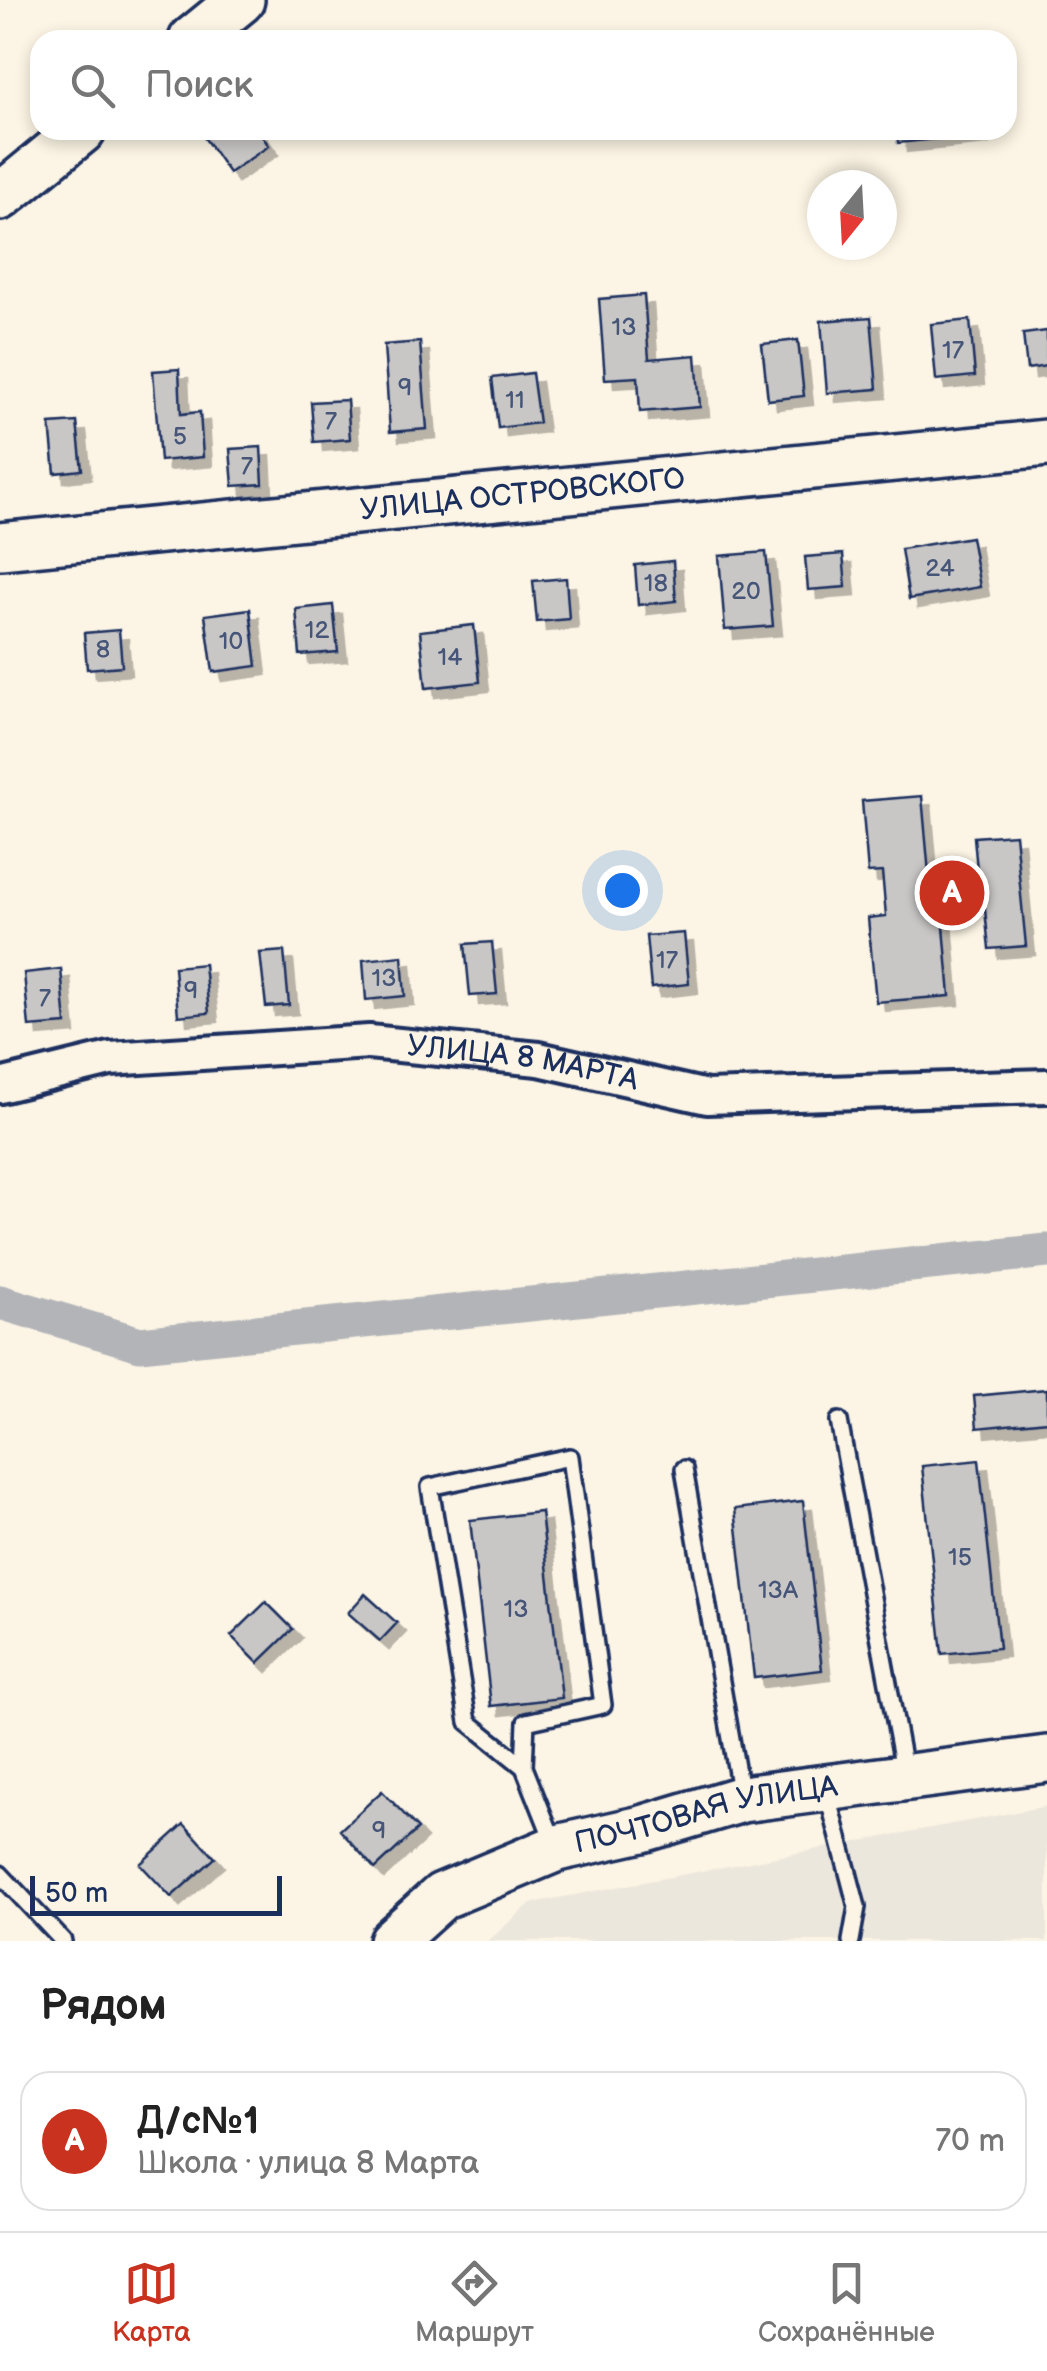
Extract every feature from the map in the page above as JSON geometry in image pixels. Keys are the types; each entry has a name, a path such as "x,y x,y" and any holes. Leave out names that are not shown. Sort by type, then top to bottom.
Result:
{"street":[{"path":"204,30 241,0"},
{"path":"0,197 70,140"},
{"name":"УЛИЦА ОСТРОВСКОГО","path":"0,546 1047,442"},
{"name":"УЛИЦА 8 МАРТА","path":"0,1086 110,1059 369,1042 539,1059 707,1097 1047,1086"},
{"name":"ПОЧТОВАЯ УЛИЦА","path":"392,1941 442,1896 557,1848 742,1800 1047,1759"}],"lane":[{"path":"839,1421 906,1778"},
{"path":"524,1767 468,1722 430,1486 570,1456 603,1705 526,1722 524,1767 557,1848"},
{"path":"684,1469 742,1800"},
{"path":"826,1788 857,1907 851,1941"},
{"path":"0,1874 63,1941"}],"shaded area":[{"path":"1047,1806 1047,1941 488,1941 531,1903"}],"building":[{"path":"206,140 265,140 269,146 229,173"},
{"path":"644,295 649,359 696,355 700,407 640,412 638,377 605,379 599,299"},
{"path":"871,317 877,389 827,393 821,321"},
{"path":"970,320 975,376 936,380 931,324"},
{"path":"1047,331 1047,366 1027,369 1023,334"},
{"path":"798,340 804,396 768,400 762,344"},
{"path":"420,342 427,429 390,432 384,345"},
{"path":"179,369 181,414 200,412 203,457 160,461 153,371"},
{"path":"532,373 539,423 498,428 492,378"},
{"path":"347,400 350,439 314,442 311,402"},
{"path":"77,422 82,470 55,473 50,424"},
{"path":"261,447 263,484 233,486 230,449"},
{"path":"971,537 980,587 909,599 901,549"},
{"path":"766,552 773,626 725,630 719,556"},
{"path":"843,554 846,587 808,590 805,557"},
{"path":"673,561 676,601 638,605 635,565"},
{"path":"566,578 569,619 537,622 533,581"},
{"path":"333,605 338,652 300,655 296,609"},
{"path":"250,609 257,666 213,672 205,615"},
{"path":"474,625 480,682 426,688 420,631"},
{"path":"119,630 122,666 87,669 84,633"},
{"path":"922,796 930,885 978,881 974,837 1015,834 1026,946 989,949 984,900 942,904 950,996 876,1002 868,918 886,916 882,872 868,873 862,801"},
{"path":"684,933 689,984 651,988 646,936"},
{"path":"492,942 497,994 470,996 465,944"},
{"path":"284,951 289,1005 266,1007 260,953"},
{"path":"402,956 405,996 366,1000 363,960"},
{"path":"204,964 209,1013 178,1016 174,967"},
{"path":"61,969 66,1024 29,1027 24,973"},
{"path":"1047,1389 1047,1421 977,1428 974,1396"},
{"path":"979,1460 999,1648 942,1654 922,1466"},
{"path":"803,1501 822,1670 754,1678 735,1509"},
{"path":"541,1512 562,1698 491,1706 470,1520"},
{"path":"365,1594 397,1623 380,1641 348,1613"},
{"path":"266,1602 293,1629 258,1663 231,1636"},
{"path":"382,1791 418,1829 375,1869 340,1830"},
{"path":"184,1824 215,1858 171,1897 140,1864"}],"waterway":[{"path":"0,1302 140,1344 1047,1251"}],"place":[{"name":"Д/с№1","path":"952,893"}]}
